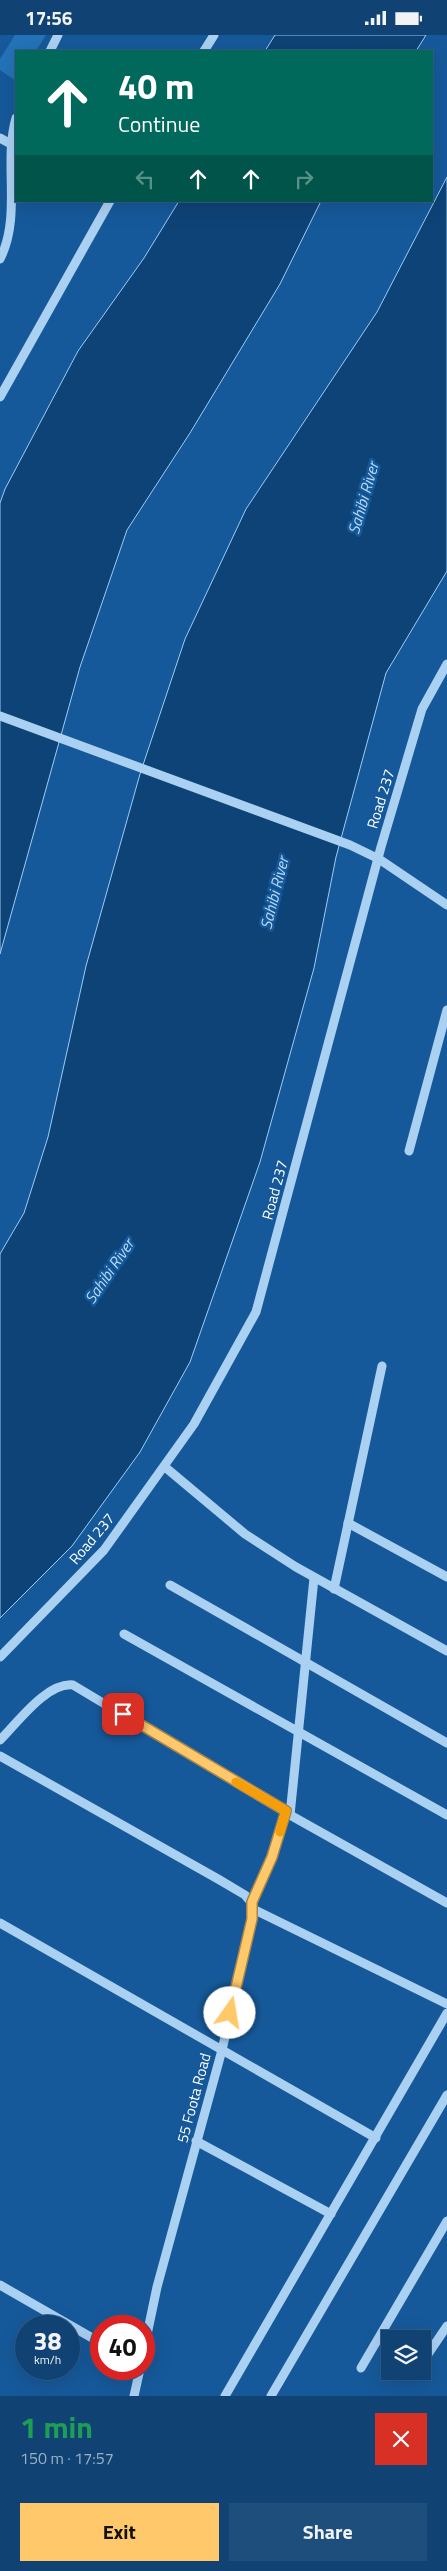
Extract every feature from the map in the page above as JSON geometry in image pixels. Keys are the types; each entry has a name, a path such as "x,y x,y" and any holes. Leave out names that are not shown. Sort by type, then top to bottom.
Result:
{"street":[{"path":"50,50 58,35"},
{"path":"205,50 214,35"},
{"path":"0,259 7,241 10,220 11,144 15,123"},
{"path":"0,138 11,144"},
{"path":"0,397 109,202"},
{"name":"Road 237","path":"0,1657 104,1550 194,1424 256,1312 379,859 422,709 447,664"},
{"path":"0,716 350,845 379,859 447,905"},
{"path":"409,1151 447,1010"},
{"path":"334,1589 382,1366"},
{"path":"165,1467 246,1534 314,1578 447,1651"},
{"path":"348,1523 447,1577"},
{"name":"55 Foota Road","path":"151,2315 196,2141 222,2050 252,1906 288,1813 299,1732 314,1578"},
{"path":"170,1585 447,1743"},
{"path":"124,1634 447,1815"},
{"path":"0,1739 51,1690 64,1684 74,1685 288,1813 447,1903"},
{"path":"0,1756 245,1895 252,1906 447,2005"},
{"path":"0,1923 376,2138"},
{"path":"225,2396 447,2013"},
{"path":"272,2396 447,2095"},
{"path":"196,2141 331,2214"},
{"path":"361,2367 447,2221"},
{"path":"0,2285 90,2337"},
{"path":"431,2350 447,2326"},
{"path":"134,2396 138,2380"}],"water":[{"path":"275,35 426,35 417,50 266,50"},
{"name":"Sahibi River","path":"447,177 447,571 386,673 336,857 314,968 260,1162 190,1362 140,1452 72,1546 0,1618 0,1254 24,1213 48,1137 86,966 140,774 185,639 246,509 377,312"},
{"path":"178,202 321,202 280,284 190,433 127,530 80,667 0,954 0,503 5,489 78,351 144,258"}],"building":[{"path":"15,35 46,35 37,50 15,50 15,80 0,70 0,59"}],"slow traffic":[{"path":"236,1782 286,1811 280,1832"}],"route":[{"path":"123,1714 286,1811 272,1857 252,1902 252,1919 230,2013"}]}
